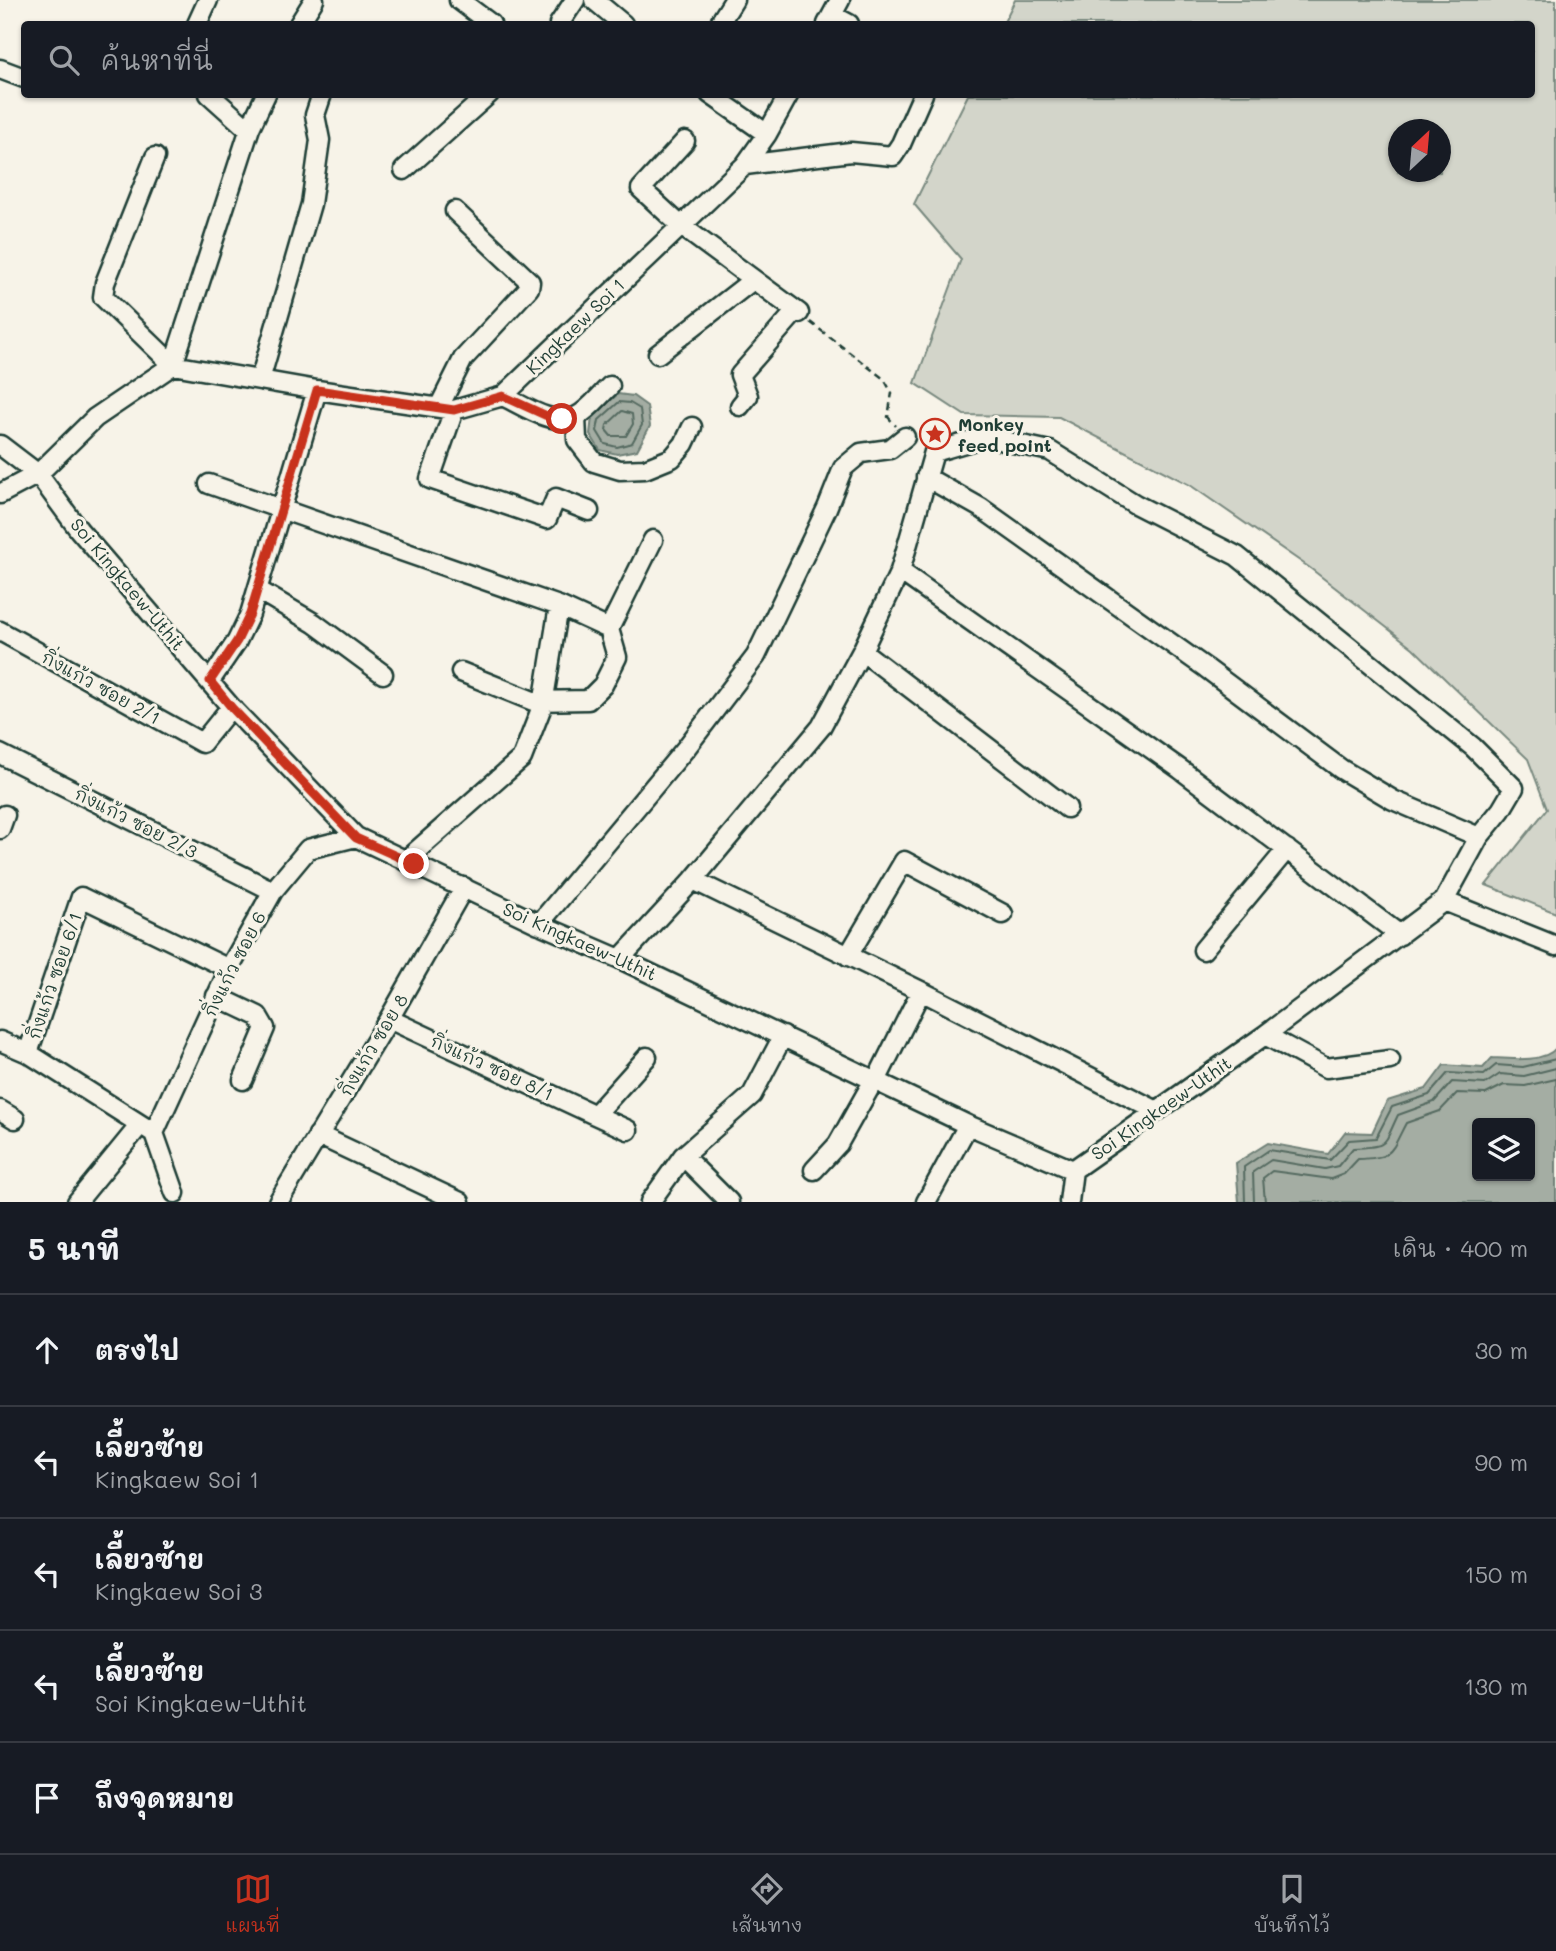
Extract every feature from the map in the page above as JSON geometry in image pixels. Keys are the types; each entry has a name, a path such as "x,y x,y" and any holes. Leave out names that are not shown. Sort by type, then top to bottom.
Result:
{"street":[{"path":"198,21 208,0"},
{"path":"301,21 314,0"},
{"path":"459,0 487,21"},
{"path":"561,21 575,0"},
{"path":"594,0 619,21"},
{"path":"721,21 734,0"},
{"path":"0,69 21,77"},
{"path":"213,98 249,130"},
{"path":"0,494 38,474 95,418 173,365 249,130 264,98"},
{"path":"260,380 311,204 320,140 315,115 321,98"},
{"path":"404,170 485,98"},
{"path":"716,98 767,134"},
{"name":"Kingkaew Soi 1","path":"173,365 447,409 503,396 745,165 767,134 787,98"},
{"path":"745,165 851,152 893,156 921,98"},
{"path":"685,141 641,189 680,225 797,312 740,375 748,396 740,406"},
{"path":"155,157 105,282 103,297 173,365"},
{"path":"455,211 530,282 529,288 463,359 447,409 430,479 547,519 556,498 589,511"},
{"path":"658,354 753,280"},
{"path":"503,396 547,416 562,419 576,417 610,386"},
{"path":"210,681 237,641 258,590 317,390"},
{"path":"576,417 577,440 594,462 620,470 645,469 671,458 684,444 692,427"},
{"path":"539,924 686,748 756,656 827,508 843,468 861,453 890,449 905,437"},
{"path":"620,958 692,880 821,727 862,651 900,571 934,452 985,437 1050,451 1135,504 1237,556 1473,747 1514,788 1501,810 1479,837 1444,901 1556,946"},
{"name":"Soi Kingkaew-Uthit","path":"0,445 38,474 79,530 232,708 356,838 539,924 620,958 968,1125 1073,1170 1265,1035 1444,901"},
{"path":"926,477 992,516 1206,668 1341,769 1393,800 1479,837"},
{"path":"209,484 559,606 609,629"},
{"path":"461,672 533,701 588,700 603,685 617,657 609,629 653,540"},
{"path":"900,571 1180,769 1400,935"},
{"path":"258,590 314,622 383,674"},
{"path":"405,860 522,758 543,701 559,606"},
{"name":"กิ่งแก้ว ซอย 2/1","path":"0,631 202,743 232,708"},
{"path":"862,651 1067,808"},
{"name":"กิ่งแก้ว ซอย 2/3","path":"0,754 273,891"},
{"name":"กิ่งแก้ว ซอย 6","path":"77,1202 147,1129 229,969 273,891 309,849 356,838"},
{"path":"1203,950 1287,849"},
{"path":"848,956 904,861 1003,914"},
{"path":"692,880 1157,1111"},
{"name":"กิ่งแก้ว ซอย 8","path":"278,1202 389,1020 464,887"},
{"name":"กิ่งแก้ว ซอย 6/1","path":"28,1053 81,897 229,969"},
{"path":"814,1170 838,1144 875,1080 920,991"},
{"path":"216,996 258,1016 265,1028 243,1080"},
{"name":"กิ่งแก้ว ซอย 8/1","path":"389,1020 628,1130"},
{"path":"650,1202 683,1156 752,1095 783,1035"},
{"path":"1265,1035 1326,1068 1391,1060"},
{"path":"0,1041 28,1053 147,1129 175,1193"},
{"path":"595,1115 647,1057"},
{"path":"926,1202 968,1125"},
{"path":"318,1135 460,1202"},
{"path":"683,1156 729,1202"},
{"path":"1069,1202 1073,1170"}],"path":[{"path":"797,312 884,379 892,393 888,417 905,437"}],"shaded area":[{"path":"1015,0 1556,0 1556,913 1486,885 1547,809 1528,759 1413,648 1310,568 1190,485 1059,417 964,415 915,383 961,259 914,204 967,98 1535,98 1535,21 1004,21"}],"water":[{"path":"618,394 633,396 647,406 650,426 637,450 617,454 600,450 590,434 592,417"},
{"path":"1556,1048 1556,1202 1239,1202 1236,1163 1268,1143 1328,1154 1345,1132 1372,1133 1387,1101 1426,1089 1444,1065 1483,1068 1492,1058 1526,1059 1543,1056"}],"place":[{"name":"Monkey feed point","path":"935,434"}],"route":[{"path":"414,864 356,838 232,708 210,681 237,641 250,614 317,390 454,410 503,396 547,416 562,419"}]}
